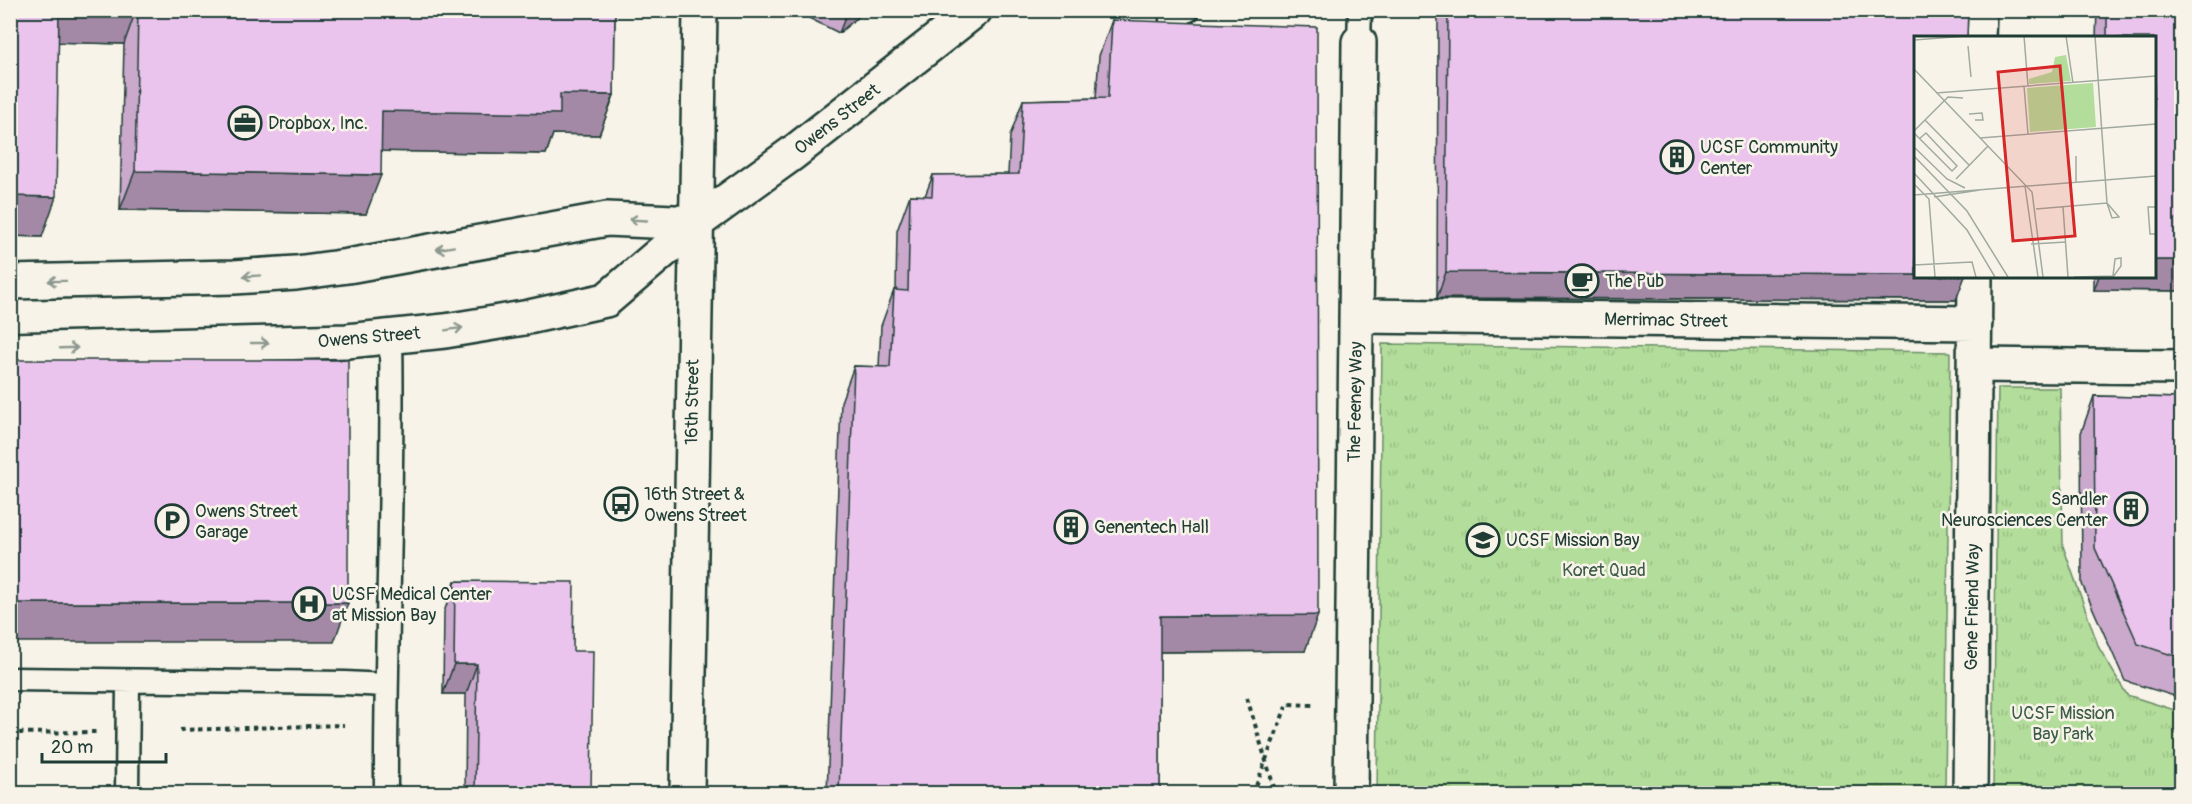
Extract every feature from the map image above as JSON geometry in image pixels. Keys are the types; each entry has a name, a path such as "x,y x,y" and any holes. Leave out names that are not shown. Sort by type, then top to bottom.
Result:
{"street":[{"name":"16th Street","path":"687,794 700,10"},
{"name":"Owens Street","path":"10,350 347,341 524,318 606,300 696,223 793,153 975,10"},
{"path":"1978,36 1979,10"},
{"name":"The Feeney Way","path":"1352,794 1360,26"},
{"path":"10,282 234,277 296,273 348,266 607,219 696,223"},
{"name":"Gene Friend Way","path":"1970,794 1976,278"},
{"name":"Merrimac Street","path":"1356,316 1975,323"},
{"path":"1975,365 2181,367"}],"lane":[{"path":"386,794 391,337"},
{"path":"10,679 386,685"},
{"path":"127,794 128,681"}],"path":[{"path":"1247,698 1276,794"},
{"path":"1253,794 1287,704"},
{"path":"180,730 344,725"},
{"path":"10,733 98,732"}],"green space":[{"name":"Koret Quad","path":"1382,344 1950,352 1945,793 1377,793"},
{"name":"UCSF Mission Bay Park","path":"1998,388 2060,388 2063,546 2099,648 2127,695 2181,712 2181,793 1993,793"}],"building":[{"path":"10,10 59,10 56,197 10,196"},
{"name":"Dropbox, Inc.","path":"138,10 615,10 614,95 560,94 560,114 382,111 381,175 135,171"},
{"name":"UCSF Community Center","path":"1448,10 1968,10 1967,36 1914,36 1914,275 1446,272"},
{"path":"2107,10 2181,10 2181,260 2156,260 2156,36 2107,36"},
{"name":"Genentech Hall","path":"1112,20 1317,27 1318,615 1160,616 1160,794 839,794 854,366 890,367 894,290 908,291 910,195 932,196 933,175 1019,174 1023,100 1108,98"},
{"name":"Owens Street Garage","path":"10,360 348,360 348,603 10,603"},
{"name":"Sandler Neurosciences Center","path":"2094,396 2181,398 2181,658 2138,644 2095,548"},
{"path":"455,581 574,582 573,651 593,651 591,794 475,794 477,664 454,664"}],"place":[{"name":"Dropbox, Inc.","path":"245,123"},
{"name":"UCSF Community Center","path":"1677,157"},
{"name":"The Pub","path":"1582,281"},
{"name":"16th Street & Owens Street","path":"621,504"},
{"name":"Sandler Neurosciences Center","path":"2131,509"},
{"name":"Owens Street Garage","path":"172,521"},
{"name":"Genentech Hall","path":"1071,527"},
{"name":"UCSF Mission Bay","path":"1483,540"},
{"name":"UCSF Medical Center at Mission Bay","path":"309,604"}]}
